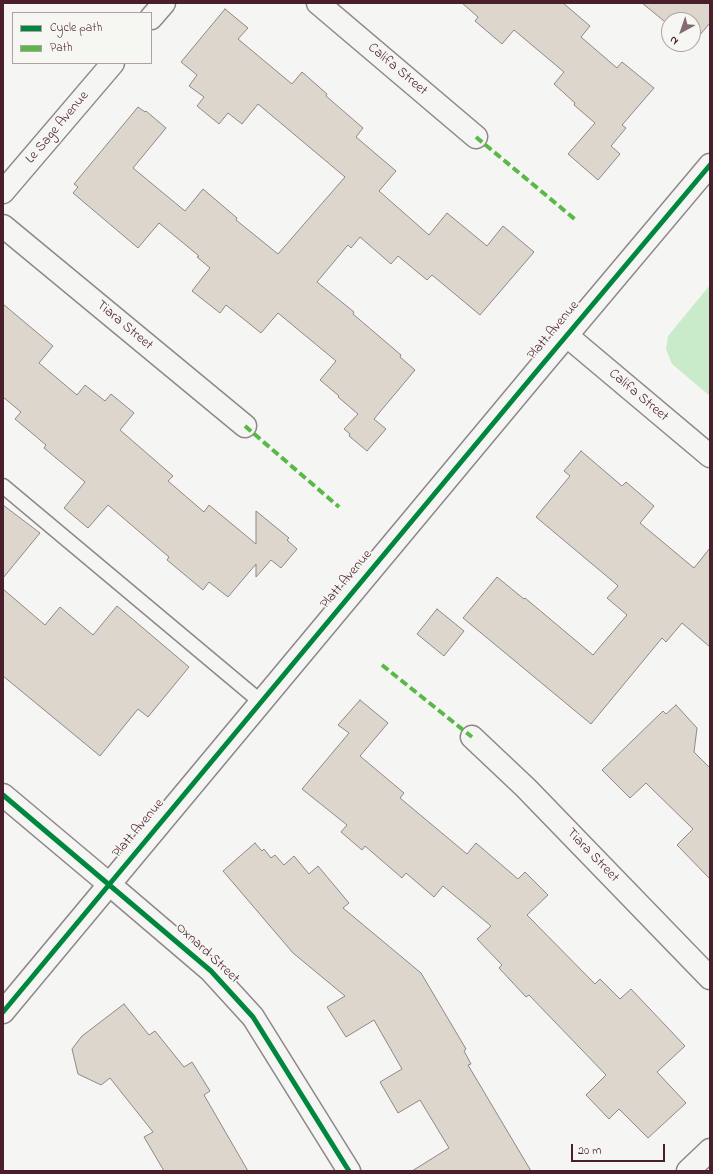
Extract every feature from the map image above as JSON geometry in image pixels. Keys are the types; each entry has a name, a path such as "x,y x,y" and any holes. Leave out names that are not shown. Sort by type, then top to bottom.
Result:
{"street":[{"path":"152,17 164,3"},
{"name":"Califa Street","path":"318,3 476,137"},
{"name":"Le Sage Avenue","path":"3,192 112,64"},
{"name":"Platt Avenue","path":"3,1012 566,335 710,165"},
{"name":"Tiara Street","path":"3,226 244,426"},
{"name":"Califa Street","path":"566,335 710,456"},
{"name":"Tiara Street","path":"472,737 526,788 710,978"},
{"name":"Oxnard Street","path":"3,795 212,971 253,1017 349,1171"},
{"path":"688,1171 710,1150"}],"lane":[{"path":"3,486 261,702"}],"green space":[{"path":"710,285 710,396 672,364 666,349 668,336"}],"building":[{"path":"462,3 563,3 590,26 581,37 617,68 622,62 654,88 622,125 626,128 611,146 620,154 598,180 568,154 595,123 574,105 575,103 554,84 564,72 514,30 502,44 475,21 478,17"},
{"path":"642,3 710,3 710,23 701,34 701,12 661,12 661,18"},
{"path":"225,9 248,28 238,39 292,84 302,72 327,94 326,96 363,128 356,137 396,171 379,191 429,235 447,213 487,246 503,226 534,252 480,315 432,275 427,280 398,256 391,264 360,237 351,248 348,245 317,282 354,312 353,314 401,355 400,357 415,370 374,419 386,429 367,451 349,436 350,434 344,429 358,414 320,380 336,361 278,313 261,333 226,305 220,313 192,291 210,268 197,257 199,256 159,223 138,248 73,193 78,187 74,184 138,107 145,112 146,111 166,128 133,168 185,211 203,189 237,218 236,220 278,254 345,177 258,104 242,124 228,113 219,124 197,106 204,97 189,86 197,75 181,62"},
{"path":"3,304 53,346 39,363 77,395 85,385 105,401 111,394 134,413 120,430 173,476 168,481 204,512 209,505 256,544 256,511 289,538 287,540 297,549 281,568 271,560 256,577 256,564 228,597 209,582 203,590 167,560 169,557 108,505 88,528 64,508 85,482 44,448 46,445 15,419 21,412 3,397"},
{"path":"581,451 622,486 626,482 654,506 640,523 694,568 710,548 710,647 682,623 666,642 662,638 591,724 463,618 497,577 524,599 525,598 593,655 627,615 607,598 618,586 536,517 570,476 564,471"},
{"path":"3,505 40,533 3,578"},
{"path":"3,589 45,625 60,607 93,635 117,606 189,667 148,717 138,709 100,756 3,676"},
{"path":"437,609 464,631 444,656 417,634"},
{"path":"360,700 388,723 360,756 404,793 400,798 467,854 476,843 518,879 525,872 548,895 527,915 595,984 600,979 620,999 631,989 685,1046 657,1072 686,1103 648,1138 619,1109 609,1119 586,1095 606,1075 529,995 526,997 499,968 502,965 477,939 491,926 443,886 434,897 406,873 402,878 365,846 362,850 341,832 347,825 302,789 349,733 338,725"},
{"path":"676,705 697,728 694,752 710,768 710,879 677,845 693,829 646,783 630,798 602,770 663,711 666,714"},
{"path":"255,843 262,851 264,849 271,858 275,855 284,865 294,856 309,874 318,866 349,903 343,908 421,973 466,1049 464,1051 471,1064 468,1065 531,1171 412,1171 449,1148 420,1100 398,1113 380,1082 402,1069 374,1020 346,1037 327,1007 345,996 293,953 223,871"},
{"path":"124,1004 149,1035 155,1031 184,1067 192,1062 210,1091 204,1095 248,1171 164,1171 144,1137 153,1132 110,1078 101,1085 78,1074 72,1049 82,1036"}],"marked path":[{"path":"476,137 577,221"},
{"path":"245,426 339,507"},
{"path":"382,665 472,737"}],"cycle path":[{"path":"3,1012 710,165"},
{"path":"3,795 211,971 253,1017 349,1171"}]}
